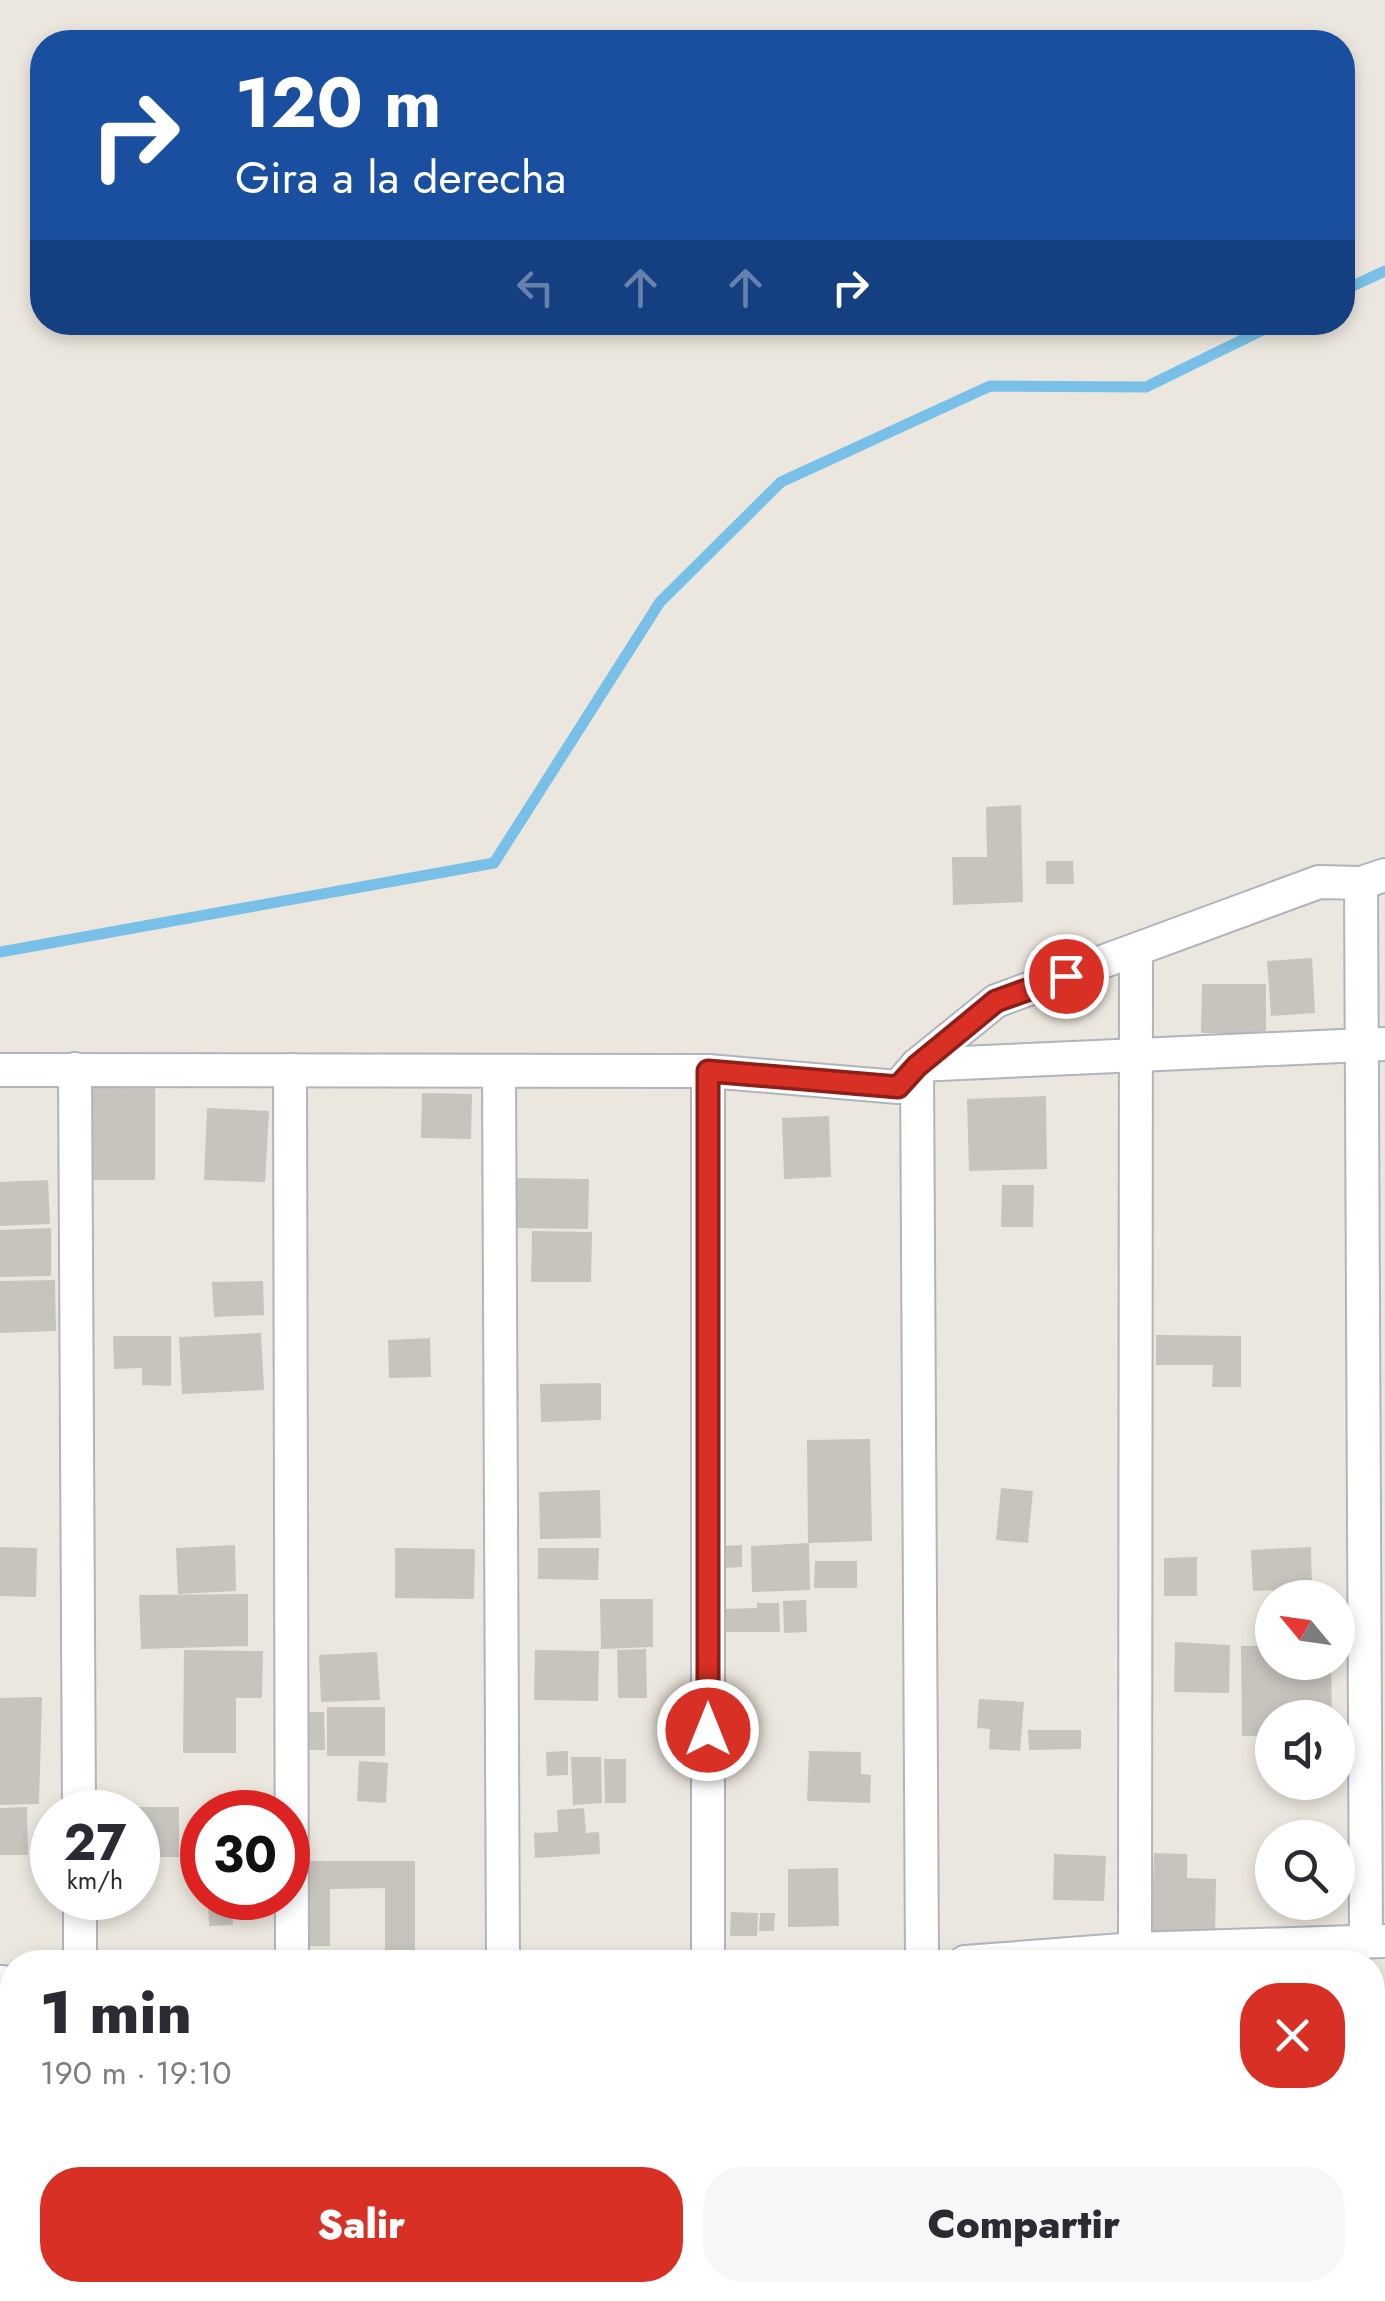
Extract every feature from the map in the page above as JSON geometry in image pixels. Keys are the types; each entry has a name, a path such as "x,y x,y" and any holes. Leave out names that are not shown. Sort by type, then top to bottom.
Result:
{"street":[{"path":"0,1070 708,1071 898,1087 917,1066 996,1001 1319,882 1373,879 1376,1942 1123,1950"},
{"path":"1136,950 1136,1949"},
{"path":"917,1066 1373,1044"},
{"path":"917,1066 922,1950"},
{"path":"75,1069 79,1790"},
{"path":"290,1070 292,1950"},
{"path":"499,1071 502,1950"},
{"path":"708,1071 708,1950"},
{"path":"80,1920 80,1950"}],"building":[{"path":"1021,805 1023,902 953,905 952,857 987,857 986,807"},
{"path":"1046,861 1073,861 1074,884 1046,884"},
{"path":"1312,958 1315,1013 1271,1016 1267,961"},
{"path":"1202,984 1266,984 1266,1034 1201,1033"},
{"path":"88,1088 155,1088 155,1180 89,1180"},
{"path":"422,1093 472,1094 471,1139 421,1138"},
{"path":"1046,1096 1047,1169 969,1171 967,1099"},
{"path":"207,1108 269,1111 265,1182 204,1180"},
{"path":"829,1116 831,1177 784,1179 782,1118"},
{"path":"512,1178 589,1179 588,1229 511,1228"},
{"path":"48,1180 50,1224 0,1226 0,1182"},
{"path":"1002,1185 1034,1185 1033,1227 1001,1227"},
{"path":"51,1228 51,1276 0,1277 0,1230"},
{"path":"532,1231 592,1232 591,1282 531,1282"},
{"path":"55,1280 56,1331 0,1333 0,1281"},
{"path":"263,1281 264,1315 214,1317 212,1282"},
{"path":"261,1333 264,1390 182,1394 179,1337"},
{"path":"1156,1335 1241,1336 1241,1387 1212,1387 1213,1365 1156,1365"},
{"path":"113,1336 171,1336 171,1386 142,1385 142,1368 114,1369"},
{"path":"430,1338 431,1377 389,1378 388,1340"},
{"path":"601,1383 601,1420 541,1422 540,1384"},
{"path":"870,1439 872,1541 808,1543 807,1440"},
{"path":"1001,1488 1033,1491 1028,1543 996,1540"},
{"path":"600,1490 601,1538 540,1539 539,1492"},
{"path":"809,1543 810,1590 752,1592 751,1546"},
{"path":"235,1545 236,1591 178,1594 176,1548"},
{"path":"742,1545 742,1567 724,1568 723,1546"},
{"path":"0,1547 37,1548 36,1597 0,1596"},
{"path":"1311,1547 1312,1580 1255,1580 1253,1591 1251,1550"},
{"path":"395,1548 475,1549 474,1599 395,1598"},
{"path":"538,1548 599,1548 598,1580 538,1579"},
{"path":"1197,1557 1197,1596 1164,1596 1164,1558"},
{"path":"815,1561 857,1561 857,1588 814,1588"},
{"path":"248,1594 248,1646 141,1649 139,1595"},
{"path":"600,1599 653,1599 653,1647 601,1649"},
{"path":"806,1600 807,1632 784,1633 783,1601"},
{"path":"757,1603 779,1603 780,1632 722,1632 722,1609 757,1608"},
{"path":"1175,1642 1230,1645 1229,1693 1174,1692"},
{"path":"1241,1646 1255,1646 1255,1680 1331,1680 1332,1700 1255,1700 1255,1736 1242,1736"},
{"path":"646,1649 647,1698 618,1698 617,1650"},
{"path":"184,1650 263,1651 262,1698 236,1698 236,1753 183,1753"},
{"path":"535,1650 599,1651 598,1701 534,1700"},
{"path":"377,1652 380,1700 321,1702 319,1655"},
{"path":"42,1697 39,1790 30,1790 30,1804 0,1805 0,1698"},
{"path":"979,1699 1024,1702 1020,1751 989,1749 990,1729 977,1728"},
{"path":"327,1707 385,1707 385,1756 327,1756"},
{"path":"302,1712 324,1712 325,1750 301,1750"},
{"path":"1028,1730 1081,1730 1081,1749 1029,1750"},
{"path":"568,1751 568,1775 547,1776 546,1752"},
{"path":"809,1751 861,1752 861,1774 871,1775 870,1803 807,1801"},
{"path":"571,1757 601,1757 602,1803 573,1805"},
{"path":"604,1759 626,1759 626,1803 605,1803"},
{"path":"359,1761 388,1763 386,1803 357,1801"},
{"path":"27,1807 28,1855 0,1855 0,1808"},
{"path":"160,1807 179,1807 179,1857 160,1857"},
{"path":"584,1808 586,1833 599,1832 600,1854 535,1858 534,1833 558,1832 557,1810"},
{"path":"1154,1853 1187,1854 1187,1878 1216,1879 1215,1943 1151,1942"},
{"path":"1054,1854 1106,1856 1104,1901 1053,1900"},
{"path":"310,1861 415,1861 415,1950 385,1950 385,1888 330,1889 330,1946 301,1946 301,1920 310,1920"},
{"path":"838,1868 839,1926 788,1927 788,1869"},
{"path":"731,1912 758,1913 757,1936 730,1936"},
{"path":"760,1913 775,1913 774,1931 759,1931"},
{"path":"209,1920 233,1920 233,1925 209,1926"}],"waterway":[{"path":"1355,285 1385,271"},
{"path":"0,952 494,863 660,602 781,482 990,386 1146,387 1252,335"}],"route":[{"path":"708,1730 708,1071 898,1087 917,1066 996,1001 1066,976"}]}
